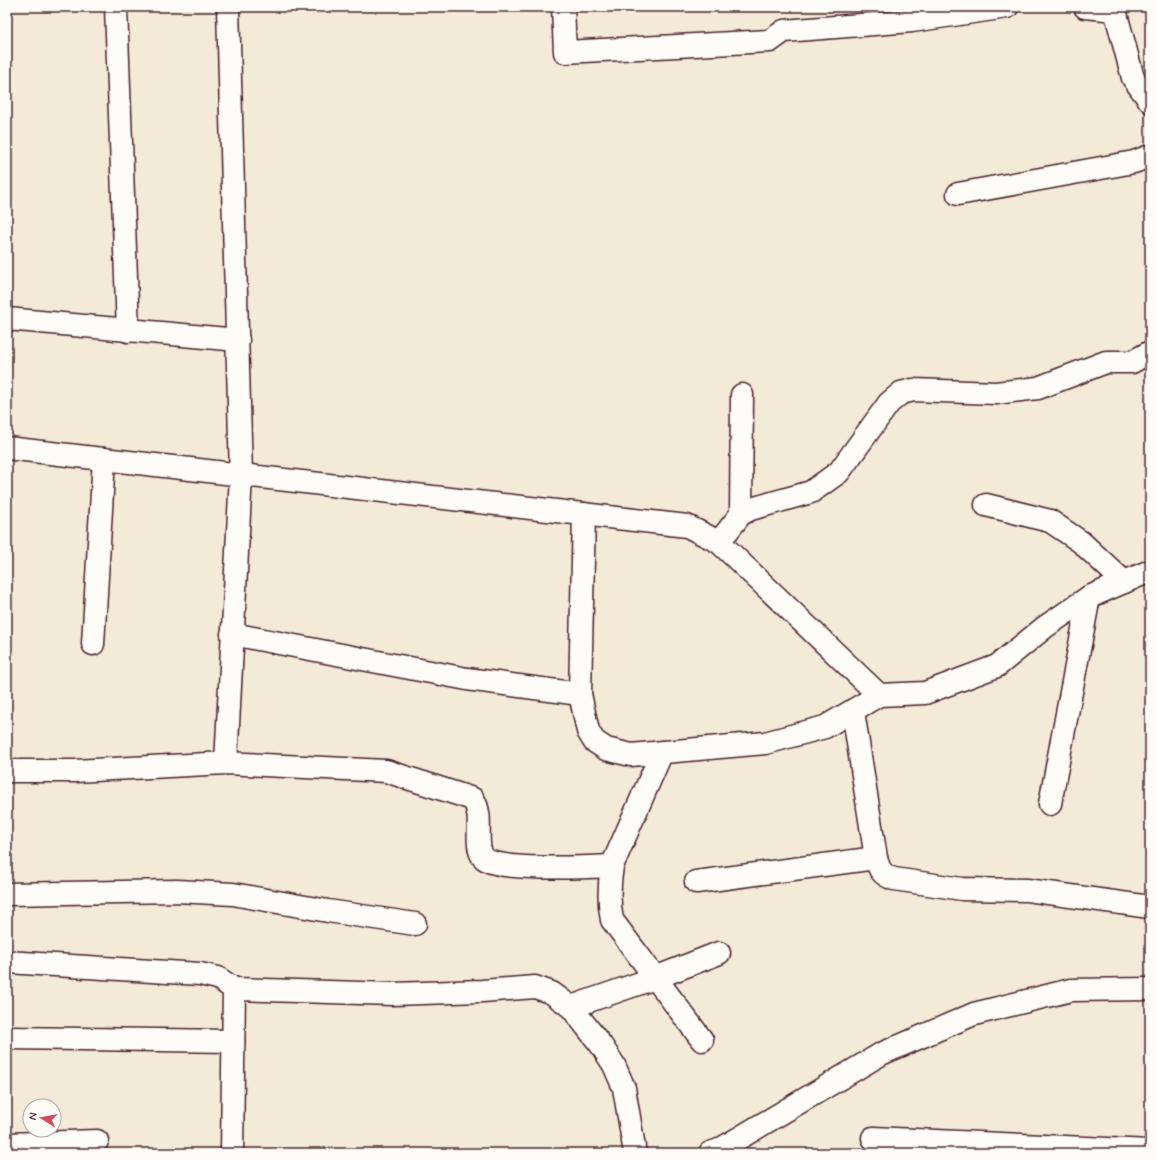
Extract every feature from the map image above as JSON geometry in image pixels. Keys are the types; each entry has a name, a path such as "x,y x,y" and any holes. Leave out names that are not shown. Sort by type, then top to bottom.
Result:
{"street":[{"path":"116,7 128,330"},
{"path":"226,764 241,475 228,7"},
{"path":"563,7 565,52 770,42 784,31 912,21 1007,7"},
{"path":"1085,7 1115,10 1133,78 1150,101"},
{"path":"958,194 1134,162 1150,156"},
{"path":"7,319 238,340"},
{"path":"720,542 741,514 751,509 811,492 839,472 889,403 901,393 913,390 996,393 1038,388 1106,362 1132,362 1150,352"},
{"path":"741,514 742,395"},
{"path":"7,448 687,526 720,542 879,695"},
{"path":"93,644 104,459"},
{"path":"986,505 1050,521 1081,542 1124,582"},
{"path":"584,514 580,694 588,731 594,741 606,749 631,755 765,743 825,727 879,695 925,693 997,666 1045,627 1089,598 1150,571"},
{"path":"1050,804 1089,598"},
{"path":"232,634 467,680 580,694"},
{"path":"853,711 876,858 878,868 884,876 894,879 962,889 1027,890 1150,907"},
{"path":"662,752 612,866 609,883 609,903 612,920 702,1040"},
{"path":"7,771 74,771 226,764 386,770 473,799 478,807 480,850 483,858 489,862 502,866 528,867 612,866"},
{"path":"696,882 876,858"},
{"path":"7,894 176,891 233,894 328,911 415,924"},
{"path":"571,1007 655,978 719,953"},
{"path":"7,962 200,974 218,978 234,989 393,994 482,991 534,987 552,993 571,1007 601,1045 614,1065 624,1088 635,1153"},
{"path":"232,1152 234,989"},
{"path":"710,1153 719,1150 881,1054 974,1014 1071,990 1150,989"},
{"path":"7,1038 233,1041"},
{"path":"873,1138 1150,1151"},
{"path":"7,1144 97,1142"}]}
